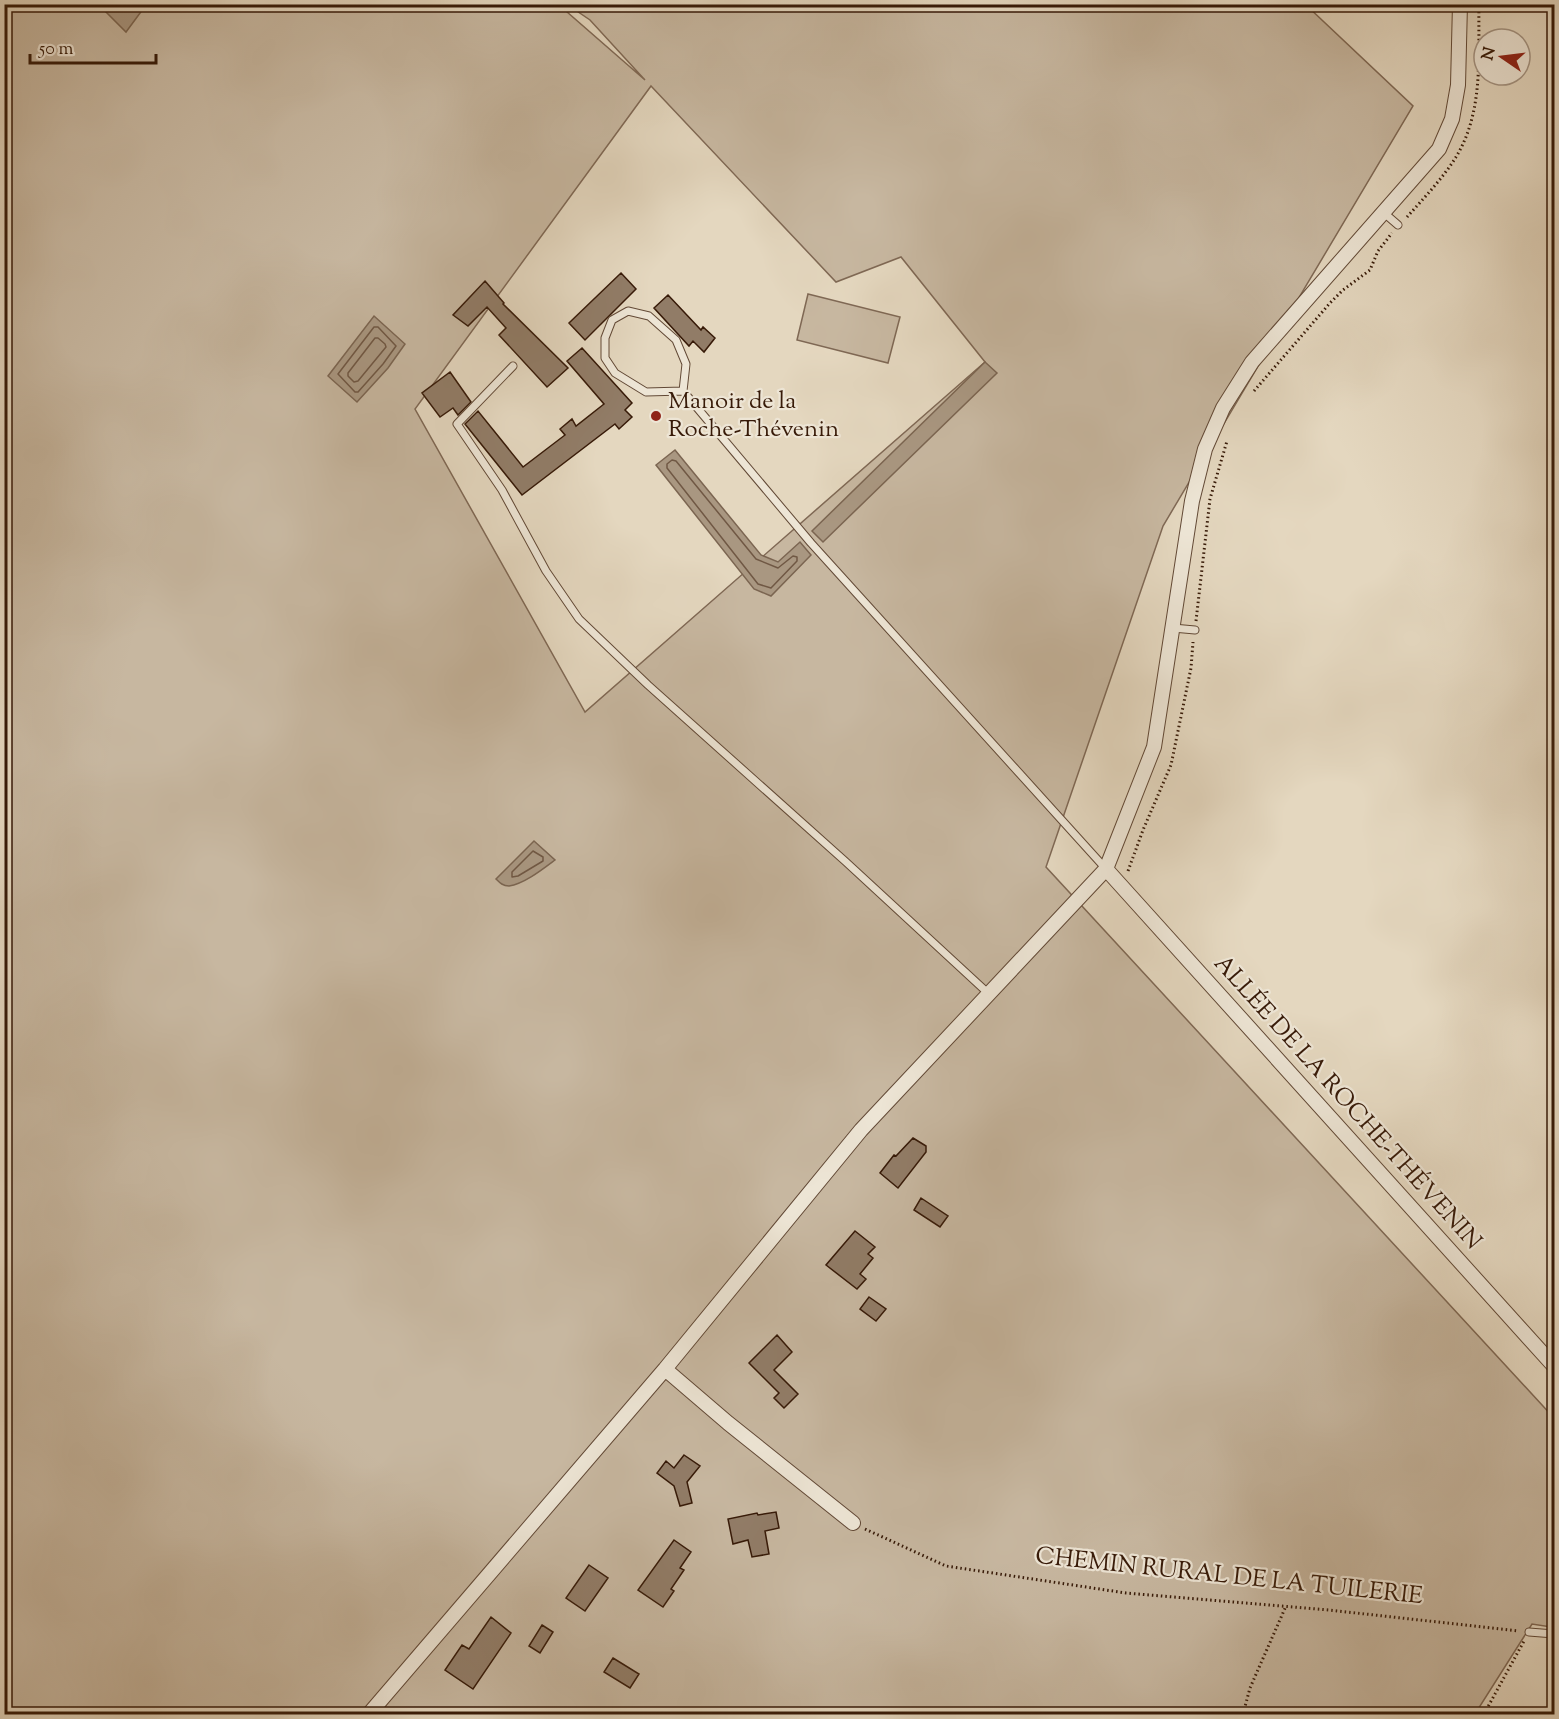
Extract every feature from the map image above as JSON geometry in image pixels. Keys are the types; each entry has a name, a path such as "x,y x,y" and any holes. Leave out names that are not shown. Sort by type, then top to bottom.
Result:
{"street":[{"path":"369,1714 665,1369 861,1130 1106,869 1154,747 1192,501 1205,449 1223,408 1252,362 1439,149 1452,119 1458,85 1460,4"},
{"name":"ALLÉE DE LA ROCHE-THÉVENIN","path":"1106,869 1554,1366"},
{"path":"665,1369 728,1423 853,1523"}],"lane":[{"path":"1383,212 1398,225"},
{"path":"683,391 646,392 615,373 605,358 605,338 612,320 628,311 648,316 676,340 686,363 683,391 811,543 1106,869"},
{"path":"513,366 457,424 502,490 546,571 579,619 648,685 989,994"},
{"path":"1173,628 1195,630"},
{"path":"1529,1632 1554,1634"}],"path":[{"path":"1248,398 1330,303 1370,270 1383,243 1450,167 1471,124 1478,91 1479,4"},
{"path":"1120,886 1171,765 1191,668 1210,500 1230,432"},
{"name":"CHEMIN RURAL DE LA TUILERIE","path":"853,1523 946,1566 1126,1593 1286,1606 1529,1632"},
{"path":"1243,1714 1250,1688 1286,1606"},
{"path":"1484,1714 1529,1632"}],"shaded area":[{"path":"5,5 559,5 645,80 590,20 568,5 1306,5 1413,106 1163,526 1046,867 1554,1418 1554,1619 1551,1627 1532,1624 1475,1714 5,1714","holes":["651,86 836,282 901,257 985,362 585,712 415,409"]},
{"path":"808,294 900,317 888,363 797,340"}],"water":[{"path":"99,5 146,5 126,32"},
{"path":"374,316 405,344 388,368 357,402 328,376"},
{"path":"985,362 997,373 823,542 812,531"},
{"path":"675,450 761,555 778,562 800,542 811,555 771,596 754,589 656,465"},
{"path":"534,841 555,860 521,882 509,886 500,883 496,879"}],"building":[{"path":"621,273 636,289 585,340 569,323"},
{"path":"485,281 503,304 568,368 547,387 499,335 506,328 487,307 468,326 453,315"},
{"path":"668,295 701,330 703,327 715,338 704,352 693,341 689,346 654,308"},
{"path":"582,348 632,403 625,410 632,417 619,429 615,424 522,495 465,424 478,411 523,467 565,435 560,429 572,419 576,426 604,404 567,361"},
{"path":"450,372 471,402 458,415 453,408 440,417 422,393"},
{"path":"913,1138 926,1146 926,1152 898,1188 880,1173 894,1155 896,1156"},
{"path":"921,1198 948,1216 940,1227 914,1210"},
{"path":"855,1231 875,1247 868,1254 873,1258 860,1274 866,1279 857,1289 826,1265"},
{"path":"869,1297 886,1309 876,1321 860,1309"},
{"path":"777,1335 792,1352 774,1370 798,1394 784,1408 774,1398 779,1393 749,1363"},
{"path":"684,1455 700,1466 687,1482 692,1503 680,1506 674,1486 657,1473 666,1461 674,1468"},
{"path":"776,1512 779,1528 765,1531 769,1554 752,1557 748,1540 733,1544 728,1519"},
{"path":"674,1540 691,1552 680,1568 684,1570 671,1589 674,1591 663,1607 638,1590"},
{"path":"589,1565 608,1578 585,1611 566,1598"},
{"path":"491,1617 511,1633 473,1689 445,1670 462,1645 469,1649"},
{"path":"542,1625 553,1632 540,1653 529,1646"},
{"path":"613,1658 639,1674 630,1688 604,1672"}],"place":[{"name":"Manoir de la Roche-Thévenin","path":"656,416"}]}
